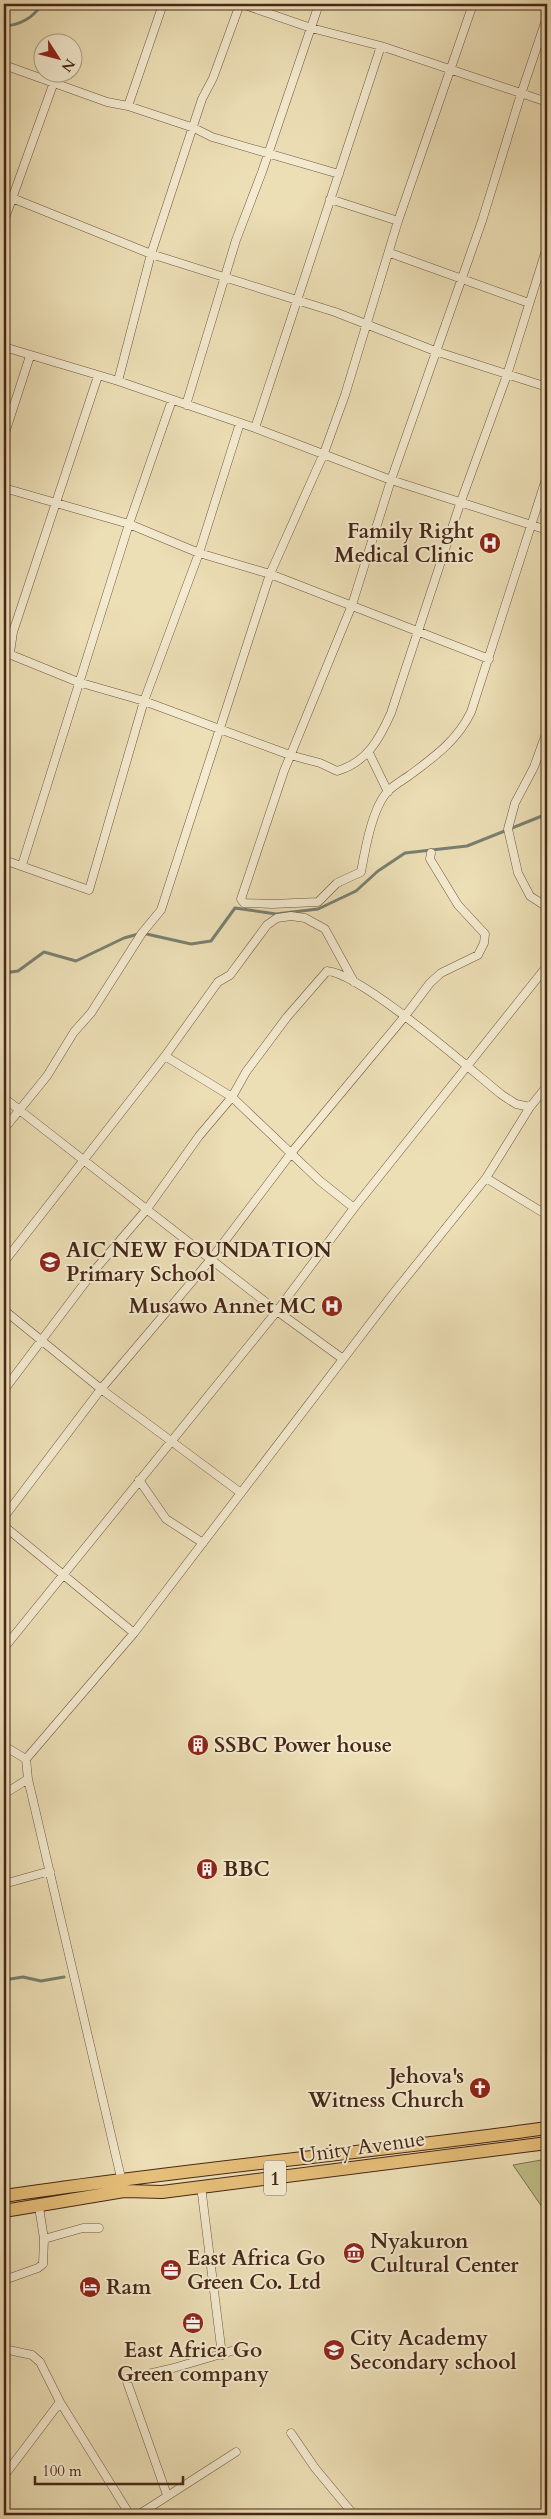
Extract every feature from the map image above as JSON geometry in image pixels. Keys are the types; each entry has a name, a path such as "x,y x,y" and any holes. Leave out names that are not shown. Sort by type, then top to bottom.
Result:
{"main road":[{"name":"Unity Avenue","path":"4,2196 123,2184 547,2128"},
{"name":"Unity Avenue","path":"4,2211 39,2207 123,2184 162,2192 547,2143"}],"street":[{"path":"128,106 163,4"},
{"path":"118,381 151,254 202,99 241,4 311,28 381,46 547,102"},
{"path":"186,405 236,240 319,4"},
{"path":"4,1129 47,1076 74,1032 91,1013 142,933 161,910 270,574 324,454 345,395 390,253 398,221 473,4"},
{"path":"547,17 520,94 482,221 391,480 352,605 290,755 241,899 244,903 318,902 338,883 361,872 372,827 380,804 388,792 450,743 463,728 471,712 547,476"},
{"path":"255,428 381,46"},
{"path":"4,66 32,75"},
{"path":"4,220 8,203 54,82 107,102 128,106 194,128 212,137 339,174"},
{"path":"330,199 398,221"},
{"path":"8,203 151,254 298,300 367,324 435,351 547,387"},
{"path":"98,376 58,503 7,652 78,682 144,701 290,755 320,763 337,771 370,753 380,738 391,713 460,504 506,375 547,248"},
{"path":"390,253 529,303"},
{"path":"4,346 30,356 118,381 255,428 460,504 547,530"},
{"path":"4,436 30,356"},
{"path":"22,865 128,524 172,400"},
{"path":"4,860 89,890 144,701 199,553 240,423"},
{"path":"4,488 128,524 199,553 270,574 489,659"},
{"path":"547,731 534,767 515,803 508,829 518,872 524,885 530,896 547,908"},
{"path":"370,753 388,792"},
{"path":"4,1517 101,1389 212,1258 292,1152 405,1016 430,983 441,973 478,955 484,943 485,934 448,892 430,860 431,853"},
{"path":"4,1262 165,1056 218,982 230,975 266,926 276,918 291,916 305,918 324,929 355,983"},
{"path":"4,1648 277,1311 354,1208 547,966"},
{"path":"4,1390 43,1341 93,1272 147,1209 199,1136 232,1097 246,1072 287,1017 327,971 334,972 355,983 405,1016 502,1095 516,1104 530,1107"},
{"path":"165,1056 232,1097 292,1152 320,1181 354,1208"},
{"path":"123,2184 28,1779 26,1759 134,1634 343,1359 486,1178 530,1107 547,1086"},
{"path":"4,1098 82,1160 212,1258 277,1311 343,1359"},
{"path":"486,1178 547,1215"},
{"path":"4,1310 101,1389 241,1493"},
{"path":"139,1480 166,1519 203,1543"},
{"path":"4,1526 134,1634"},
{"path":"4,1746 26,1759"},
{"path":"4,1794 28,1779"},
{"path":"4,1884 50,1871"},
{"path":"201,2186 222,2355"},
{"path":"4,2280 41,2266 44,2239 39,2207"},
{"path":"44,2239 82,2228 98,2228"},
{"path":"4,2350 32,2355 40,2362 60,2402 130,2515"},
{"path":"167,2495 126,2379 235,2350"},
{"path":"4,2476 60,2402"},
{"path":"291,2433 314,2468 354,2515"},
{"path":"138,2515 236,2452"}],"green space":[{"path":"547,2159 547,2214 513,2165"}],"waterway":[{"path":"4,26 26,20 42,4"},
{"path":"4,973 18,971 44,952 76,961 124,938 142,933 191,944 211,941 235,908 276,914 318,909 356,891 378,871 405,853 467,846 547,814"},
{"path":"4,1980 23,1977 41,1981 64,1977"}],"place":[{"name":"Family Right Medical Clinic","path":"490,543"},
{"name":"AIC NEW FOUNDATION Primary School","path":"50,1262"},
{"name":"Musawo Annet MC","path":"332,1306"},
{"name":"SSBC Power house","path":"198,1745"},
{"name":"BBC","path":"207,1869"},
{"name":"Jehova's Witness Church","path":"480,2088"},
{"name":"Nyakuron Cultural Center","path":"354,2253"},
{"name":"East Africa Go Green Co. Ltd","path":"171,2270"},
{"name":"Ram","path":"90,2287"},
{"name":"East Africa Go Green company","path":"193,2323"},
{"name":"City Academy Secondary school","path":"334,2350"}]}
